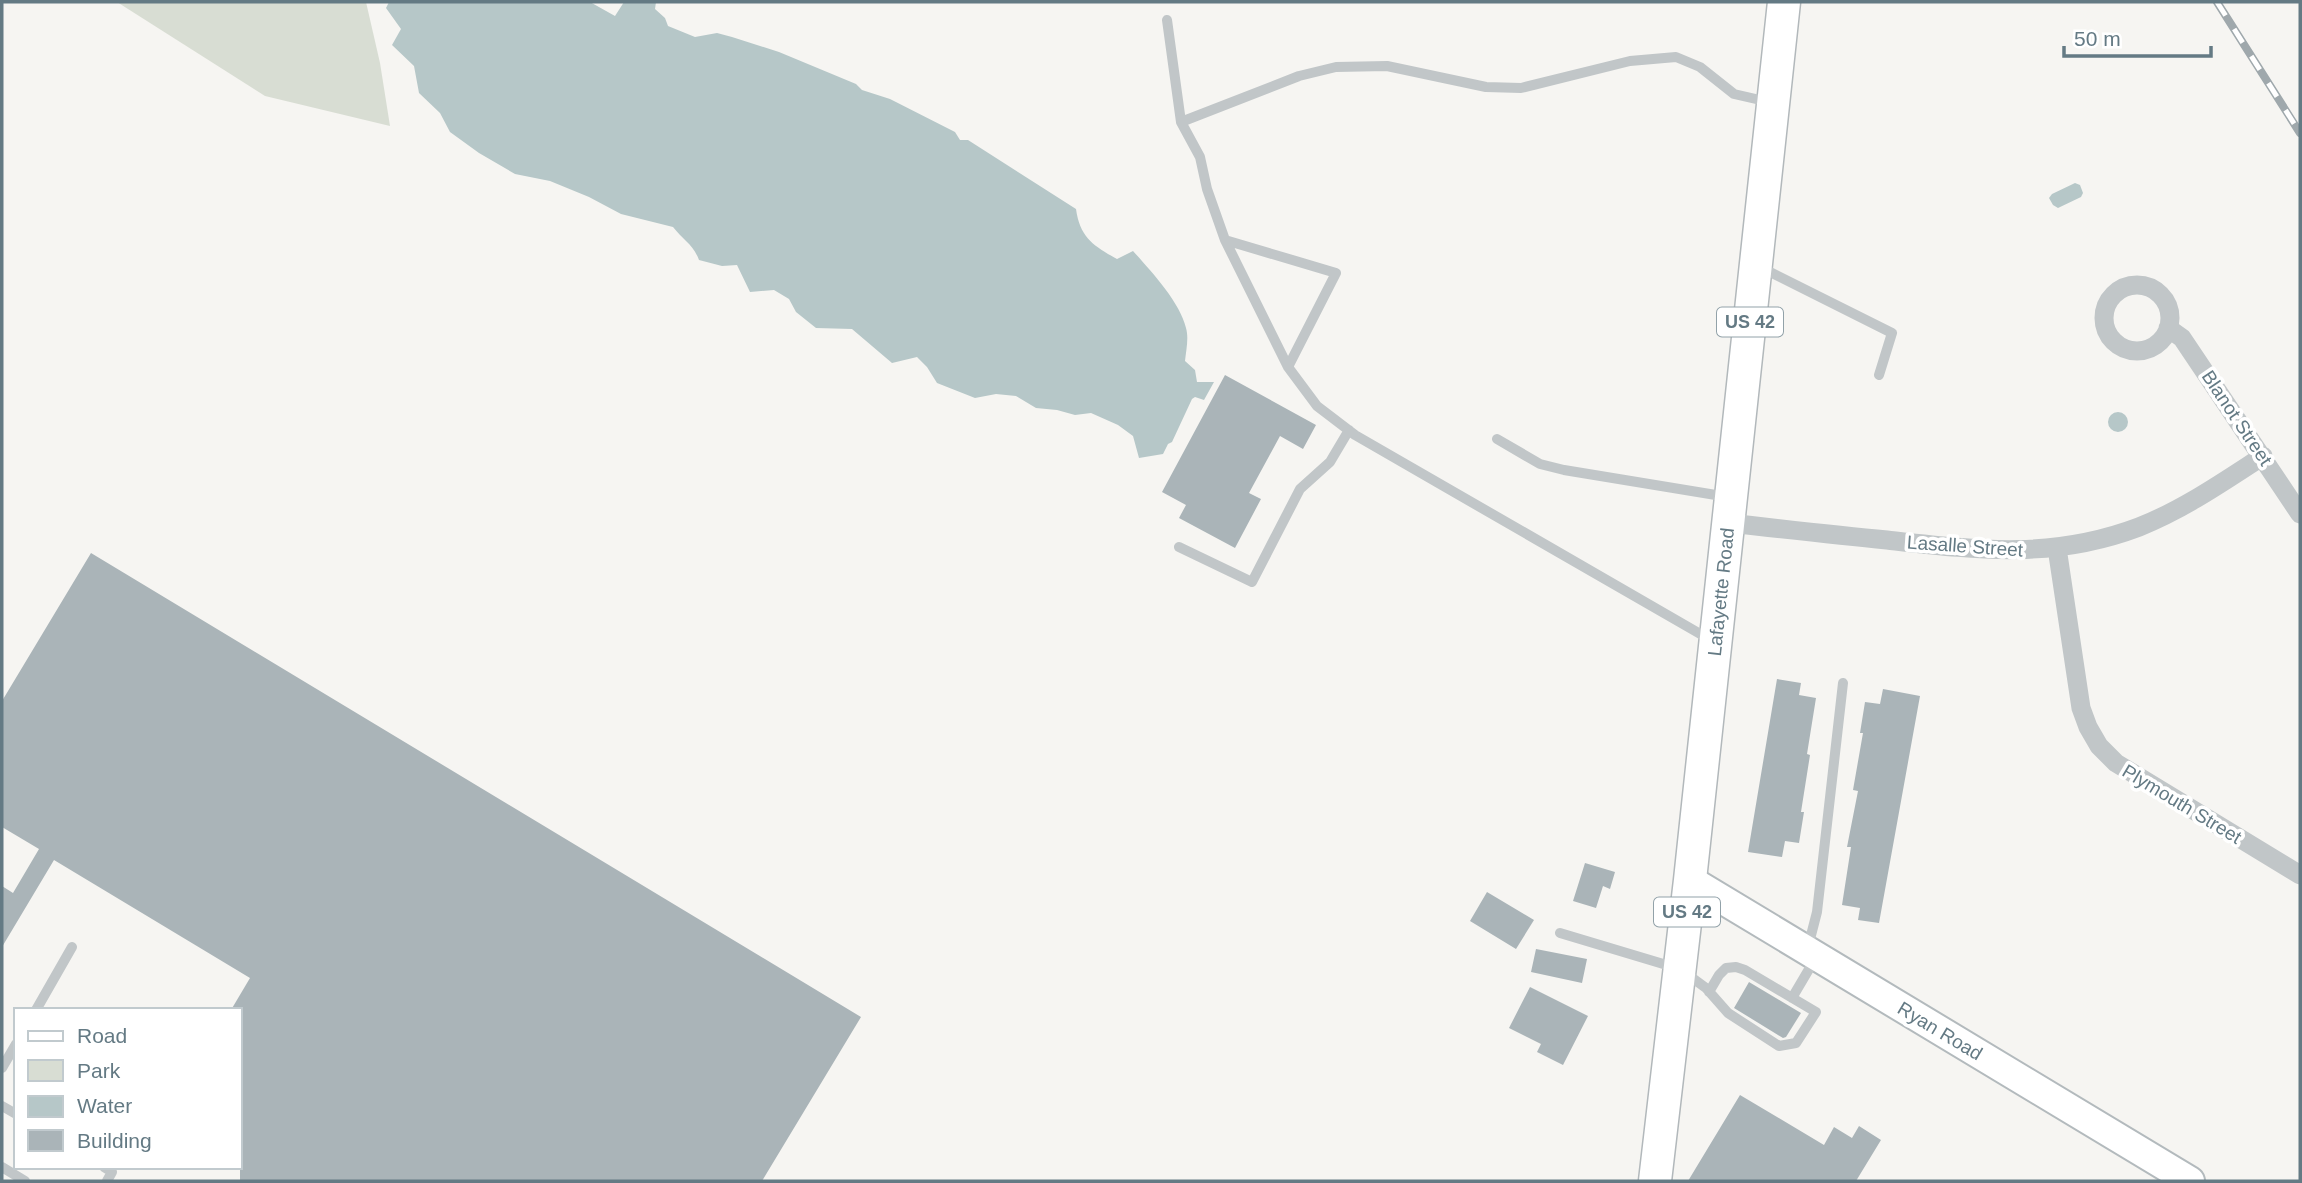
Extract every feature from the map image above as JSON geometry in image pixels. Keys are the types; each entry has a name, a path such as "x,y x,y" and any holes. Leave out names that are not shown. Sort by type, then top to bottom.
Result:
{"main road":[{"name":"Lafayette Road","path":"1655,1181 1681,969 1784,2"}],"street":[{"name":"Blanot Street","path":"2168,328 2182,338 2300,514"},
{"name":"Lasalle Street","path":"1730,510 1986,551 2057,548 2101,539 2174,511 2263,456"},
{"name":"Plymouth Street","path":"2057,548 2081,708 2099,746 2127,772 2300,875"},
{"name":"Ryan Road","path":"1690,880 2190,1181"}],"lane":[{"path":"1167,20 1181,122 1200,157 1207,189 1225,240 1288,366 1317,406 1349,430 1716,643"},
{"path":"1181,122 1298,76 1336,67 1387,66 1486,87 1521,88 1630,61 1676,57 1700,67 1734,94 1773,103"},
{"path":"1225,240 1336,273 1288,366"},
{"path":"1757,265 1892,333 1879,375"},
{"path":"1179,547 1252,582 1300,489 1330,462 1349,430"},
{"path":"1497,439 1540,464 1730,510"},
{"path":"1792,998 1812,954 1843,683"},
{"path":"1560,933 1681,969 1709,992 1728,1013 1779,1046 1796,1043 1816,1012 1736,967 1726,968 1718,975 1709,992"},
{"path":"37,1008 72,947"},
{"path":"2,1068 14,1047"},
{"path":"2,1167 25,1181"}],"green space":[{"path":"117,2 366,2 380,63 390,126 265,96"}],"water":[{"path":"389,2 590,2 615,16 624,2 656,2 655,9 665,18 668,26 695,37 717,33 779,52 856,84 862,90 890,99 955,132 960,140 968,140 1076,209 1085,234 1101,250 1117,259 1133,251 1164,287 1183,318 1187,336 1185,361 1195,370 1197,382 1214,382 1204,400 1195,397 1192,399 1172,442 1163,454 1139,458 1133,436 1118,425 1091,413 1075,415 1036,408 1016,396 996,394 975,398 937,383 917,357 892,363 852,329 816,328 796,312 789,299 774,290 750,292 737,265 722,266 699,260 691,246 673,227 621,214 550,181 515,174 450,132 440,113 419,93 414,66 392,45 401,29 386,8"},
{"path":"2075,183 2080,185 2083,193 2081,197 2058,208 2053,205 2049,198 2052,194"},
{"path":"2114,412 2122,412 2128,422 2122,432 2114,432 2108,426 2108,418"}],"building":[{"path":"1225,375 1316,425 1303,449 1280,436 1249,493 1261,499 1235,548 1179,518 1186,505 1162,492"},
{"path":"91,553 861,1017 762,1181 240,1181 242,1008 232,1008 250,978 54,860 2,947 2,886 13,893 39,849 2,827 2,701"},
{"path":"1777,679 1801,683 1799,695 1816,698 1807,754 1810,755 1799,843 1785,841 1782,857 1748,852"},
{"path":"1883,689 1920,696 1879,923 1858,920 1860,908 1842,905 1851,847 1847,847 1858,791 1853,790 1863,733 1860,733 1865,702 1880,704"},
{"path":"1585,863 1615,872 1610,889 1603,886 1596,908 1573,901"},
{"path":"1487,892 1534,920 1516,949 1470,921"},
{"path":"1536,949 1587,959 1582,983 1531,972"},
{"path":"1749,982 1801,1013 1786,1037 1783,1038 1734,1008"},
{"path":"1530,987 1588,1016 1563,1065 1537,1052 1541,1044 1509,1028"},
{"path":"1740,1095 1824,1145 1834,1127 1852,1138 1859,1126 1881,1140 1856,1181 1688,1181"}],"railway":[{"path":"2217,2 2300,133"}]}
